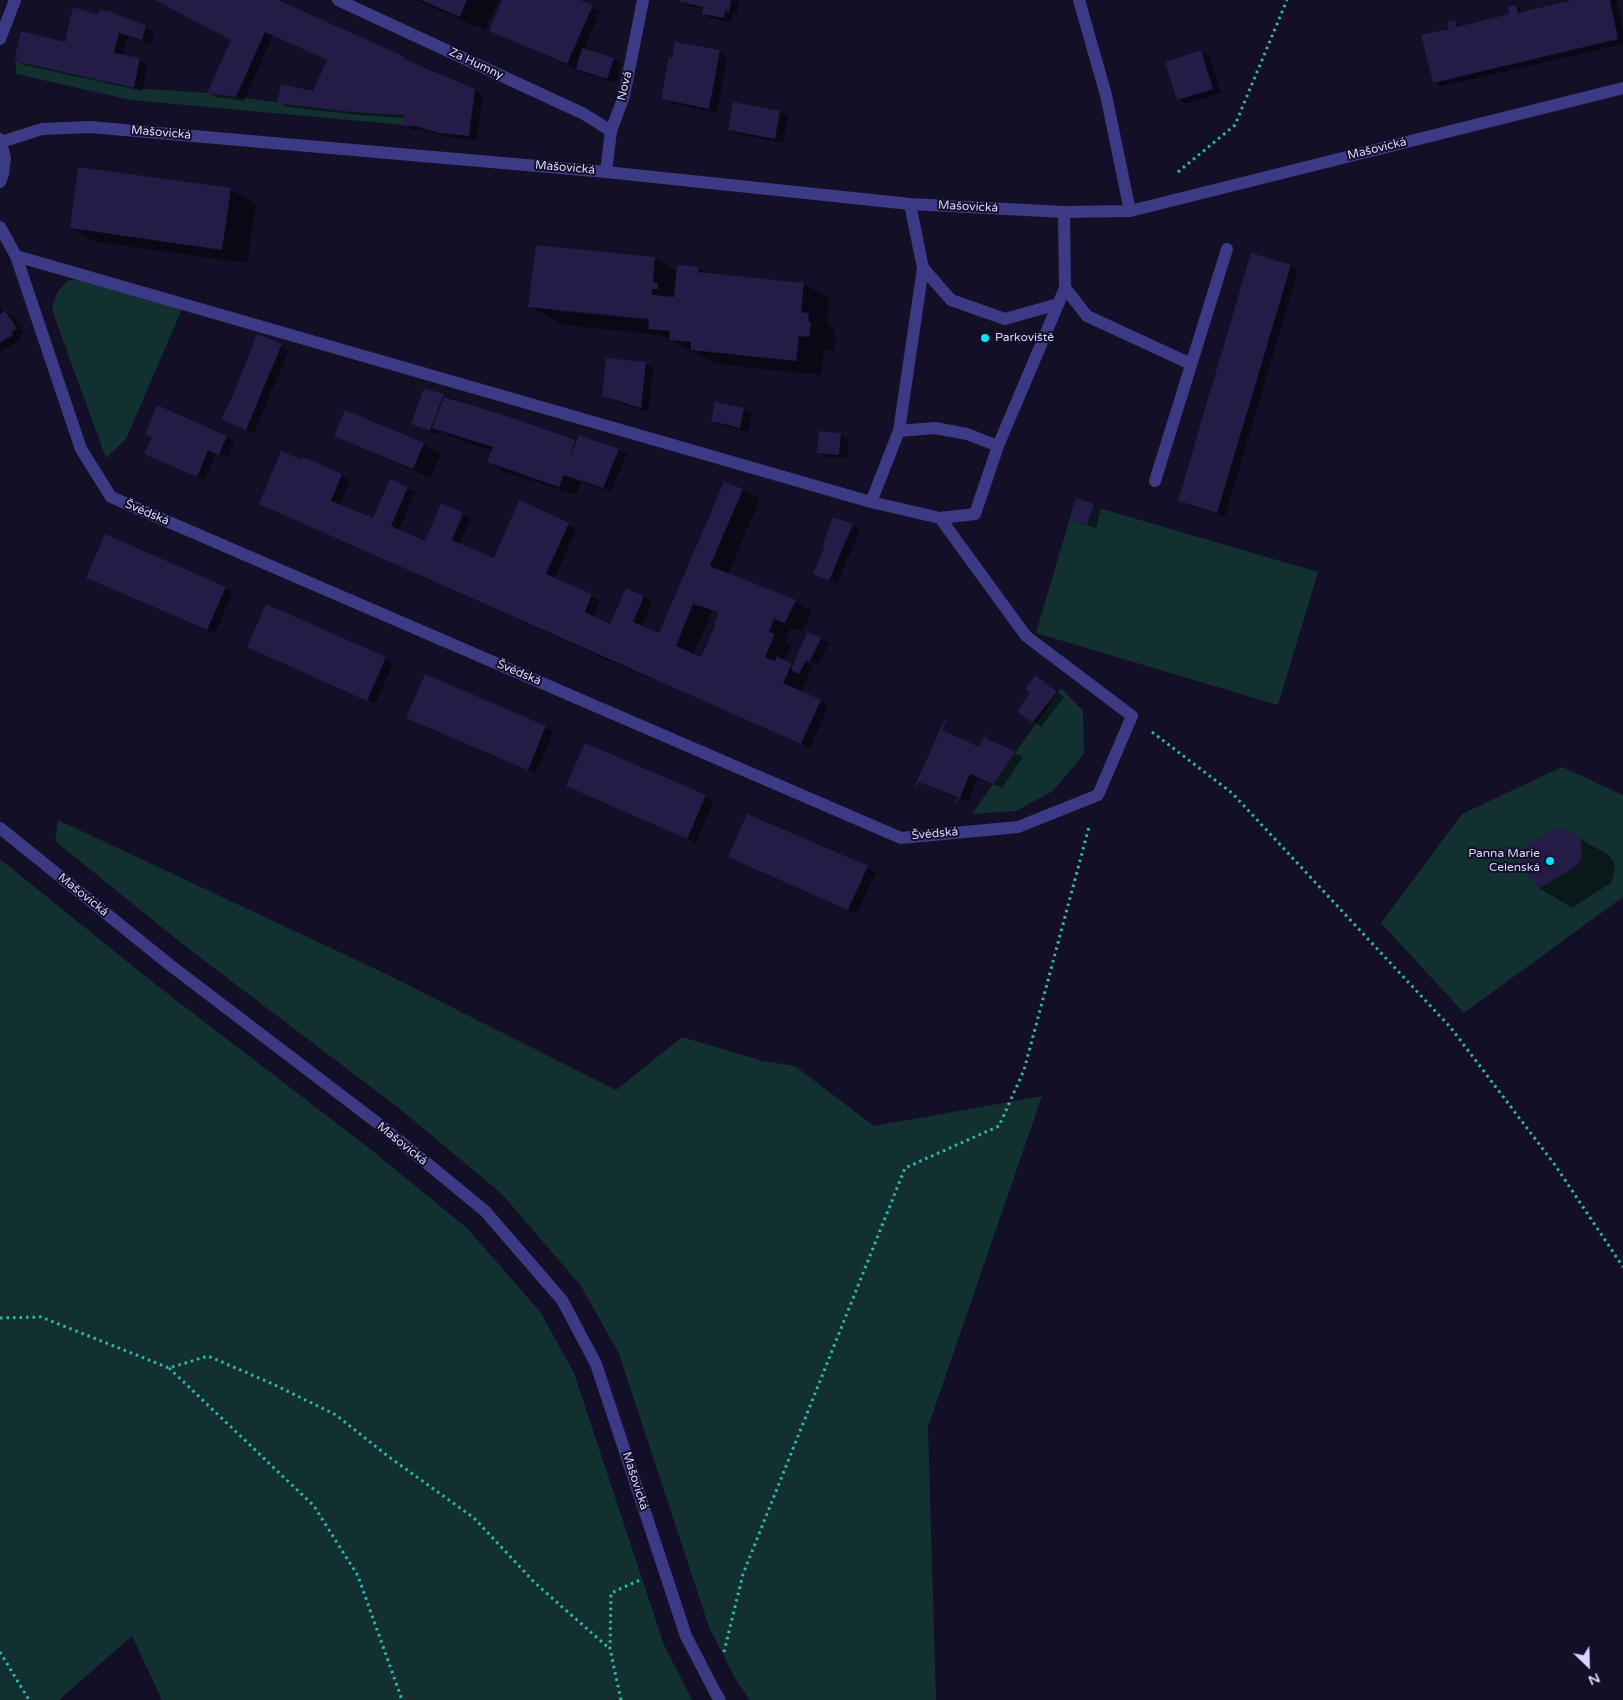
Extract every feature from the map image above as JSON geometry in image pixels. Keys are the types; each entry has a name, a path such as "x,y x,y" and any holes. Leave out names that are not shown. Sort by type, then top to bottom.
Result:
{"street":[{"path":"0,40 15,0"},
{"name":"Za Humny","path":"338,0 584,114 611,131"},
{"name":"Nová","path":"606,172 611,131 624,96 643,0"},
{"path":"1079,0 1106,94 1130,211"},
{"name":"Mašovická","path":"0,182 4,174 5,158 1,140 42,129 90,127 606,172 910,204 1064,212 1130,211 1623,88"},
{"path":"871,502 899,432 922,268 910,204"},
{"path":"16,256 871,502 940,518 975,514 998,446 1065,288 1064,212"},
{"name":"Švédská","path":"0,227 16,256 81,449 111,497 901,838 1018,827 1098,795"},
{"path":"1155,481 1227,249"},
{"path":"922,268 951,300 1005,319 1058,304"},
{"path":"1065,288 1087,316 1191,364"},
{"path":"899,432 936,428 967,434 998,446"},
{"path":"940,518 1026,636 1132,716 1098,795"},
{"name":"Mašovická","path":"0,828 170,965 384,1128 485,1211 562,1300 596,1364 686,1636 717,1696"}],"path":[{"path":"1175,174 1236,125 1287,0"},
{"path":"1132,716 1232,793 1451,1028 1555,1165 1623,1267"},
{"path":"717,1696 743,1574 905,1168 999,1126 1024,1070 1098,795"},
{"path":"0,1318 41,1317 169,1368 314,1506 358,1576 402,1700"},
{"path":"169,1368 208,1356 273,1384 336,1415 388,1457 474,1518 535,1583 610,1649"},
{"path":"621,1700 610,1649 611,1593 664,1568"},
{"path":"0,1652 29,1700"}],"green space":[{"path":"16,61 134,88 207,93 350,112 416,114 415,126 131,100 16,74"},
{"path":"81,278 182,309 126,439 106,458 52,306 58,291 67,281"},
{"path":"1075,501 1318,572 1278,705 1036,633"},
{"path":"1061,688 1083,711 1084,754 1053,791 1016,811 972,814"},
{"path":"1562,767 1623,795 1623,897 1464,1013 1381,923 1462,814"},
{"path":"58,820 384,973 616,1090 682,1037 763,1061 795,1066 874,1126 1042,1096 928,1427 936,1700 750,1700 736,1680 709,1627 619,1354 581,1286 502,1194 400,1109 185,946 55,841"},
{"path":"0,859 155,984 369,1148 468,1229 541,1313 574,1373 664,1645 692,1700 162,1700 132,1636 59,1700 0,1700"}],"building":[{"path":"155,0 278,0 403,56 406,60 475,89 469,136 439,133 415,126 404,126 404,115 350,112 277,103 281,84 313,91 327,60 265,32 236,97 207,93 231,40"},
{"path":"421,0 467,0 460,17"},
{"path":"502,0 580,0 593,5 567,64 489,31"},
{"path":"680,0 731,0 729,12 725,11 724,18 702,14 703,7 680,2"},
{"path":"1572,0 1610,0 1618,39 1433,83 1421,35 1449,29 1447,22 1455,20 1457,27 1509,14 1508,7 1516,5 1518,13"},
{"path":"73,7 98,15 99,10 109,11 146,26 142,40 119,33 114,53 140,58 134,88 14,61 21,31 65,42"},
{"path":"675,42 720,50 709,109 661,99 669,57 672,58"},
{"path":"582,48 614,58 607,79 576,69"},
{"path":"1201,50 1213,89 1177,100 1165,62"},
{"path":"733,102 780,111 775,139 728,130"},
{"path":"78,167 231,188 222,250 70,228"},
{"path":"536,245 655,257 653,282 658,283 658,289 652,289 652,295 674,297 677,265 699,267 698,272 804,283 801,312 809,313 808,321 811,322 809,337 799,336 796,361 691,350 691,342 669,340 670,331 648,329 649,319 528,307"},
{"path":"1251,253 1291,265 1217,513 1178,501"},
{"path":"5,311 17,328 11,332 13,335 0,343 0,314"},
{"path":"257,334 282,344 246,430 221,419 231,400"},
{"path":"606,358 646,362 641,408 602,396"},
{"path":"424,388 444,394 430,431 411,424"},
{"path":"444,397 507,416 575,440 569,459 579,435 619,449 603,488 564,475 559,487 487,462 493,447 432,428"},
{"path":"715,402 744,408 740,428 711,421"},
{"path":"157,405 227,436 219,455 208,450 197,477 144,454 152,438 145,434"},
{"path":"345,410 424,443 413,469 334,436"},
{"path":"819,431 841,433 839,455 817,453"},
{"path":"281,451 302,460 303,457 342,474 331,501 373,518 390,479 408,487 391,526 425,541 441,503 463,513 451,540 494,558 519,500 569,523 546,574 592,594 585,612 610,624 626,588 644,596 633,622 659,633 724,482 743,489 710,566 796,600 785,623 774,619 769,632 775,634 765,657 775,661 777,656 792,664 783,683 821,700 801,744 259,504","holes":["693,604 718,612 715,626 701,657 676,646"]},
{"path":"1076,498 1094,504 1087,525 1070,519"},
{"path":"833,517 853,524 829,581 813,574 825,547 822,546"},
{"path":"105,534 226,587 207,630 86,578"},
{"path":"266,604 386,657 367,701 247,647"},
{"path":"807,632 821,638 810,661 806,660 799,674 791,670"},
{"path":"425,674 546,726 528,770 406,718"},
{"path":"1036,675 1057,692 1032,723 1017,711 1030,693 1025,689"},
{"path":"945,719 947,720 942,730 979,747 986,733 985,738 1016,752 993,784 970,774 957,804 955,803 958,797 919,782 917,786 915,785"},
{"path":"585,743 706,795 687,839 566,786"},
{"path":"747,814 868,866 848,910 728,857"},
{"name":"Panna Marie Celenská","path":"1563,828 1576,834 1581,842 1581,858 1573,868 1538,889 1515,853 1555,829"}],"place":[{"name":"Parkoviště","path":"985,338"},
{"name":"Panna Marie Celenská","path":"1550,861"}]}
